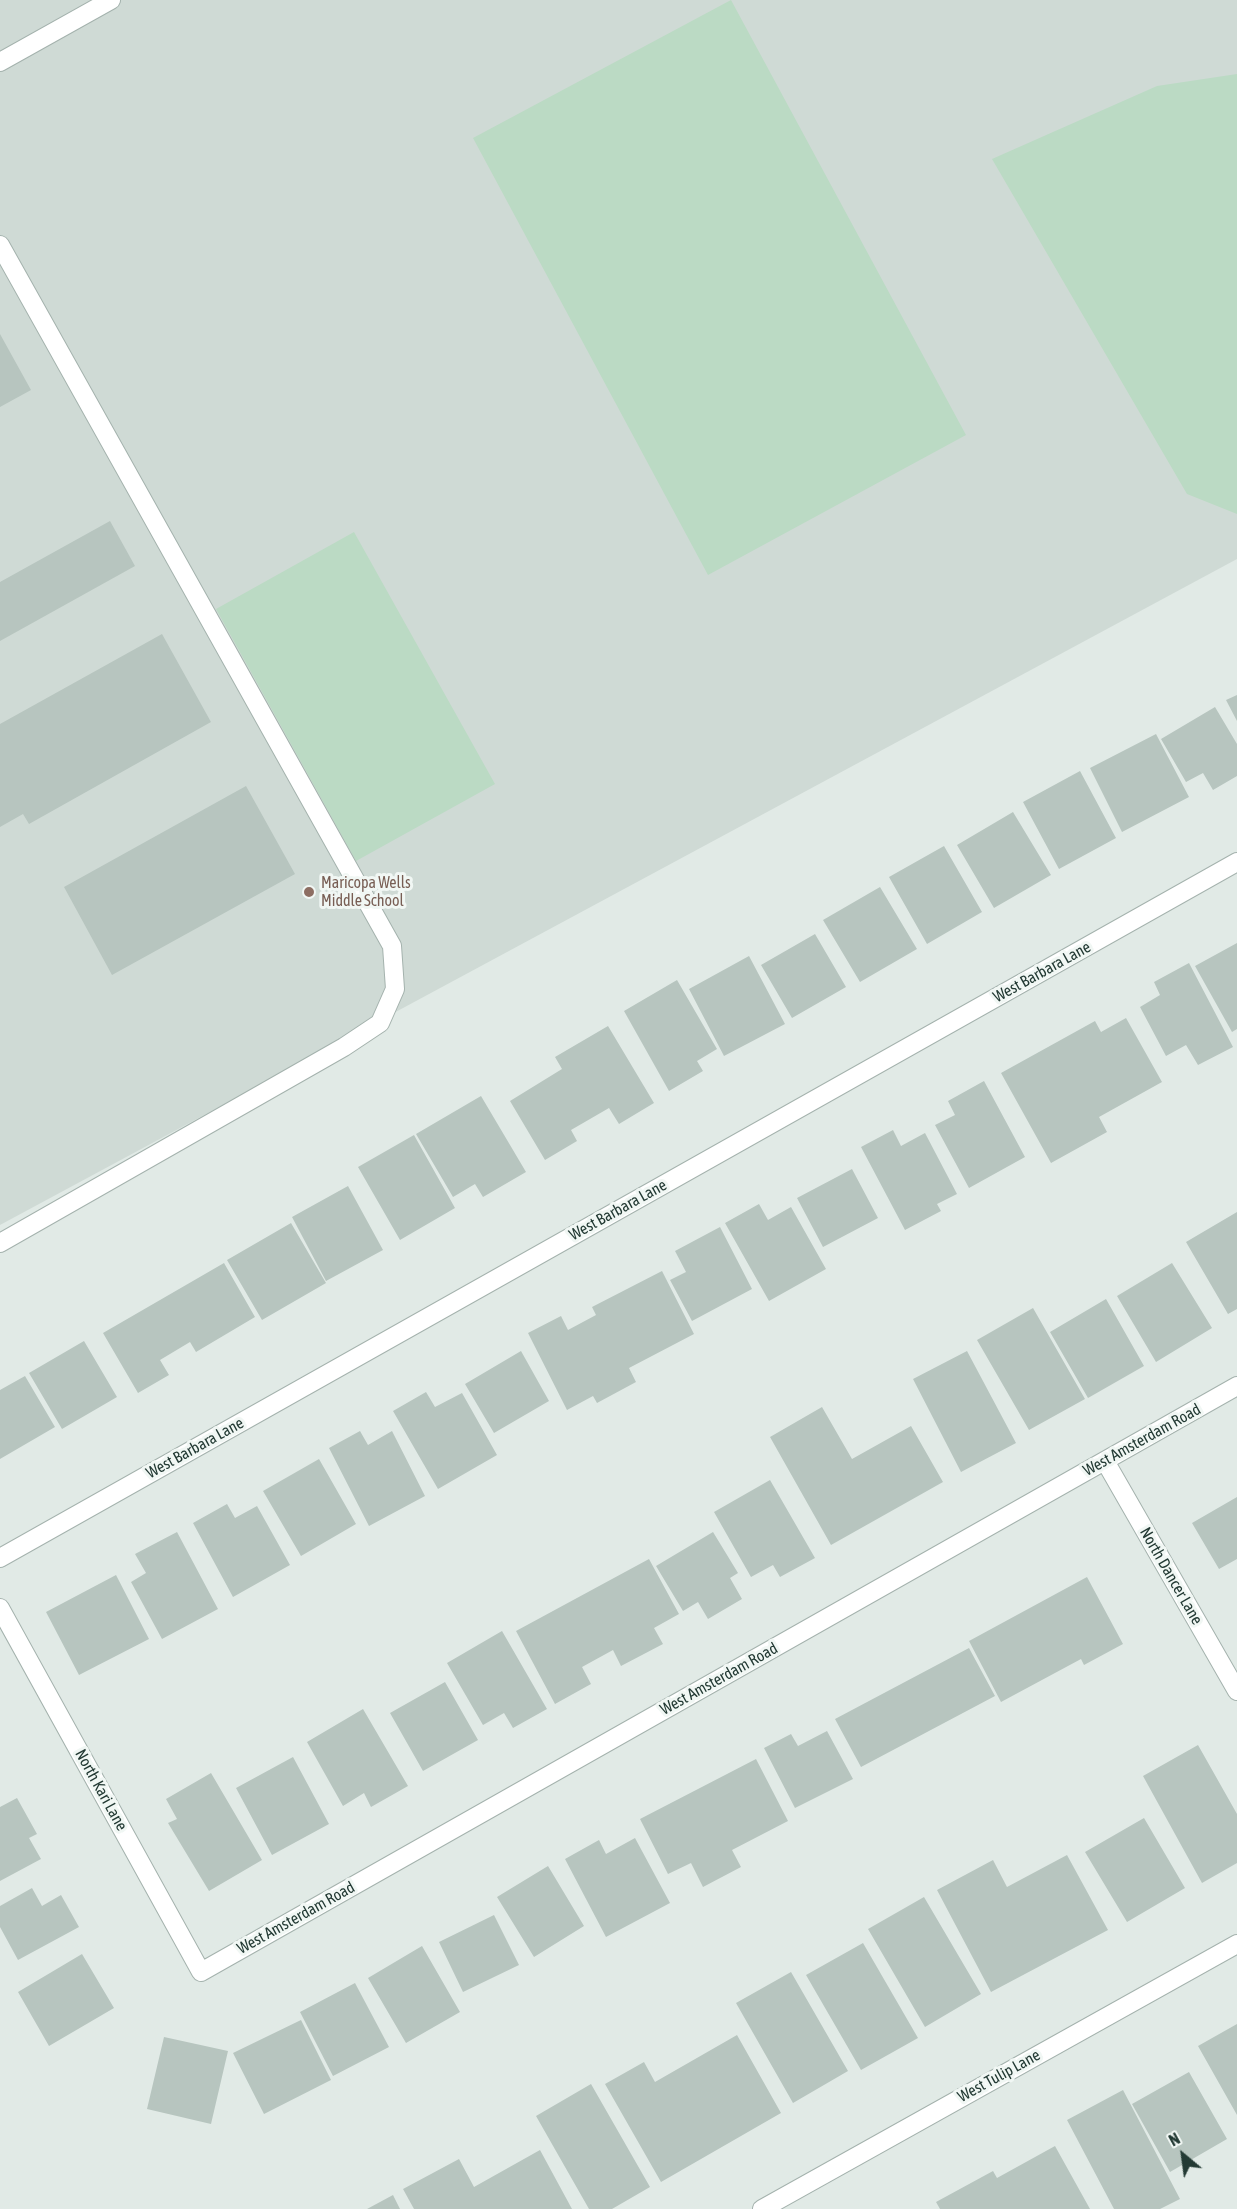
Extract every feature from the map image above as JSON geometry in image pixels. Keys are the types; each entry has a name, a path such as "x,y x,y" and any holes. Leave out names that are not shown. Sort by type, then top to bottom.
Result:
{"street":[{"path":"0,62 111,0"},
{"path":"0,245 392,946 395,989 380,1023 344,1047 0,1243"},
{"name":"West Barbara Lane","path":"0,1558 1237,862"},
{"name":"West Amsterdam Road","path":"201,1972 1237,1386"},
{"name":"North Dancer Lane","path":"1105,1461 1237,1691"},
{"name":"North Kari Lane","path":"0,1608 201,1972"},
{"name":"West Tulip Lane","path":"762,2209 1237,1944"}],"shaded area":[{"name":"Maricopa Wells Middle School","path":"0,0 1237,0 1237,559 0,1225"}],"green space":[{"path":"731,0 966,435 708,575 473,138"},
{"path":"1237,74 1237,514 1187,494 992,159 1157,86"},
{"path":"354,532 495,784 356,861 216,609"}],"building":[{"path":"0,334 31,390 0,407"},
{"path":"110,521 135,566 0,641 0,582"},
{"path":"162,634 211,722 29,824 23,814 0,827 0,724"},
{"path":"1237,695 1237,721 1226,700"},
{"path":"1215,707 1237,744 1237,776 1213,790 1203,773 1186,782 1161,739"},
{"path":"1156,734 1189,797 1122,832 1090,768"},
{"path":"1080,771 1116,838 1059,869 1023,802"},
{"path":"246,786 295,874 112,975 64,887"},
{"path":"1013,812 1051,875 994,908 957,845"},
{"path":"944,846 982,912 927,944 889,877"},
{"path":"880,887 917,949 860,982 823,920"},
{"path":"815,934 846,987 792,1018 761,965"},
{"path":"1237,943 1237,1029 1232,1032 1195,966"},
{"path":"749,956 785,1024 724,1056 689,989"},
{"path":"1189,963 1233,1047 1198,1065 1186,1045 1166,1056 1140,1007 1160,995 1154,982"},
{"path":"677,980 717,1049 697,1061 703,1071 669,1091 624,1011"},
{"path":"1126,1018 1162,1082 1099,1117 1107,1132 1051,1163 1001,1073 1095,1021 1101,1032"},
{"path":"608,1026 654,1103 619,1124 609,1108 571,1130 577,1141 545,1160 510,1101 562,1069 555,1057"},
{"path":"984,1081 1025,1157 969,1188 935,1125 955,1115 948,1101"},
{"path":"481,1096 526,1172 483,1197 475,1184 453,1197 416,1134"},
{"path":"893,1130 901,1146 925,1133 957,1194 937,1204 941,1211 905,1230 861,1147"},
{"path":"414,1135 455,1208 400,1240 358,1167"},
{"path":"852,1169 878,1218 823,1247 797,1198"},
{"path":"348,1186 383,1250 326,1281 292,1217"},
{"path":"759,1204 768,1220 791,1207 826,1269 769,1301 725,1223"},
{"path":"1237,1212 1237,1309 1228,1314 1186,1242"},
{"path":"291,1223 326,1283 262,1320 227,1260"},
{"path":"720,1227 752,1289 692,1321 670,1280 686,1272 675,1251"},
{"path":"224,1263 255,1317 196,1352 190,1342 160,1360 169,1375 138,1393 103,1333"},
{"path":"1172,1263 1212,1328 1156,1362 1117,1296"},
{"path":"662,1271 694,1334 629,1368 636,1382 597,1403 593,1396 567,1410 528,1333 561,1316 568,1330 596,1315 592,1307"},
{"path":"1106,1299 1144,1366 1088,1398 1050,1332"},
{"path":"1033,1308 1085,1399 1029,1430 977,1340"},
{"path":"84,1341 117,1397 62,1429 29,1373"},
{"path":"521,1351 549,1401 494,1433 465,1384"},
{"path":"967,1351 1016,1443 961,1472 913,1379"},
{"path":"25,1376 55,1427 0,1459 0,1390"},
{"path":"426,1392 435,1407 462,1393 497,1455 438,1489 393,1411"},
{"path":"822,1407 852,1459 911,1426 943,1482 831,1545 770,1437"},
{"path":"360,1431 368,1445 392,1431 425,1496 369,1526 329,1448"},
{"path":"319,1459 356,1524 301,1556 263,1491"},
{"path":"770,1480 815,1558 780,1577 773,1565 751,1577 714,1512"},
{"path":"1237,1497 1237,1559 1219,1569 1192,1523"},
{"path":"227,1504 235,1518 257,1506 290,1565 233,1597 193,1523"},
{"path":"177,1532 218,1609 162,1639 131,1582 146,1573 135,1554"},
{"path":"713,1532 738,1573 730,1578 742,1599 708,1619 698,1602 683,1611 656,1566"},
{"path":"649,1559 679,1614 654,1628 663,1644 621,1666 613,1650 582,1667 591,1684 555,1704 516,1631"},
{"path":"116,1575 149,1639 79,1675 46,1612"},
{"path":"1087,1577 1123,1644 1084,1665 1081,1659 1001,1702 969,1641"},
{"path":"502,1631 547,1709 513,1728 504,1713 483,1725 447,1663"},
{"path":"969,1648 995,1696 861,1767 835,1719"},
{"path":"445,1682 478,1740 423,1771 390,1713"},
{"path":"363,1709 408,1786 371,1807 364,1793 343,1806 307,1742"},
{"path":"827,1731 853,1779 795,1808 764,1748 791,1734 798,1746"},
{"path":"1198,1745 1237,1814 1237,1863 1202,1883 1143,1776"},
{"path":"293,1757 329,1824 272,1855 236,1788"},
{"path":"756,1759 788,1821 732,1850 741,1867 703,1887 691,1863 668,1874 640,1819"},
{"path":"211,1773 262,1860 209,1891 168,1823 177,1819 166,1799"},
{"path":"17,1798 37,1834 29,1838 41,1859 0,1881 0,1807"},
{"path":"1144,1818 1185,1888 1127,1922 1085,1852"},
{"path":"635,1838 670,1903 606,1937 565,1859 599,1840 606,1854"},
{"path":"1067,1855 1108,1930 991,1992 937,1890 993,1860 1007,1887"},
{"path":"548,1866 584,1926 534,1957 497,1897"},
{"path":"32,1888 42,1906 61,1895 79,1927 18,1960 0,1927 0,1906"},
{"path":"924,1897 981,1994 925,2027 868,1929"},
{"path":"494,1915 519,1965 463,1992 439,1942"},
{"path":"863,1943 918,2038 861,2070 806,1975"},
{"path":"422,1946 460,2012 406,2043 368,1978"},
{"path":"82,1954 114,2008 49,2046 18,1992"},
{"path":"791,1972 848,2071 793,2103 736,2003"},
{"path":"355,1983 389,2047 333,2076 300,2012"},
{"path":"301,2020 331,2080 264,2114 233,2053"},
{"path":"1237,2024 1237,2115 1198,2046"},
{"path":"737,2035 781,2113 661,2182 605,2084 644,2062 655,2082"},
{"path":"164,2037 228,2051 211,2124 147,2109"},
{"path":"1189,2072 1227,2139 1170,2172 1132,2104"},
{"path":"591,2084 650,2187 612,2209 589,2209 536,2116"},
{"path":"1123,2090 1180,2199 1160,2209 1114,2209 1067,2120"},
{"path":"1055,2146 1090,2209 940,2209 936,2202 993,2171 997,2178"},
{"path":"540,2150 572,2209 414,2209 403,2189 459,2159 474,2187"},
{"path":"393,2195 400,2209 367,2209"}],"place":[{"name":"Maricopa Wells Middle School","path":"309,892"}]}
